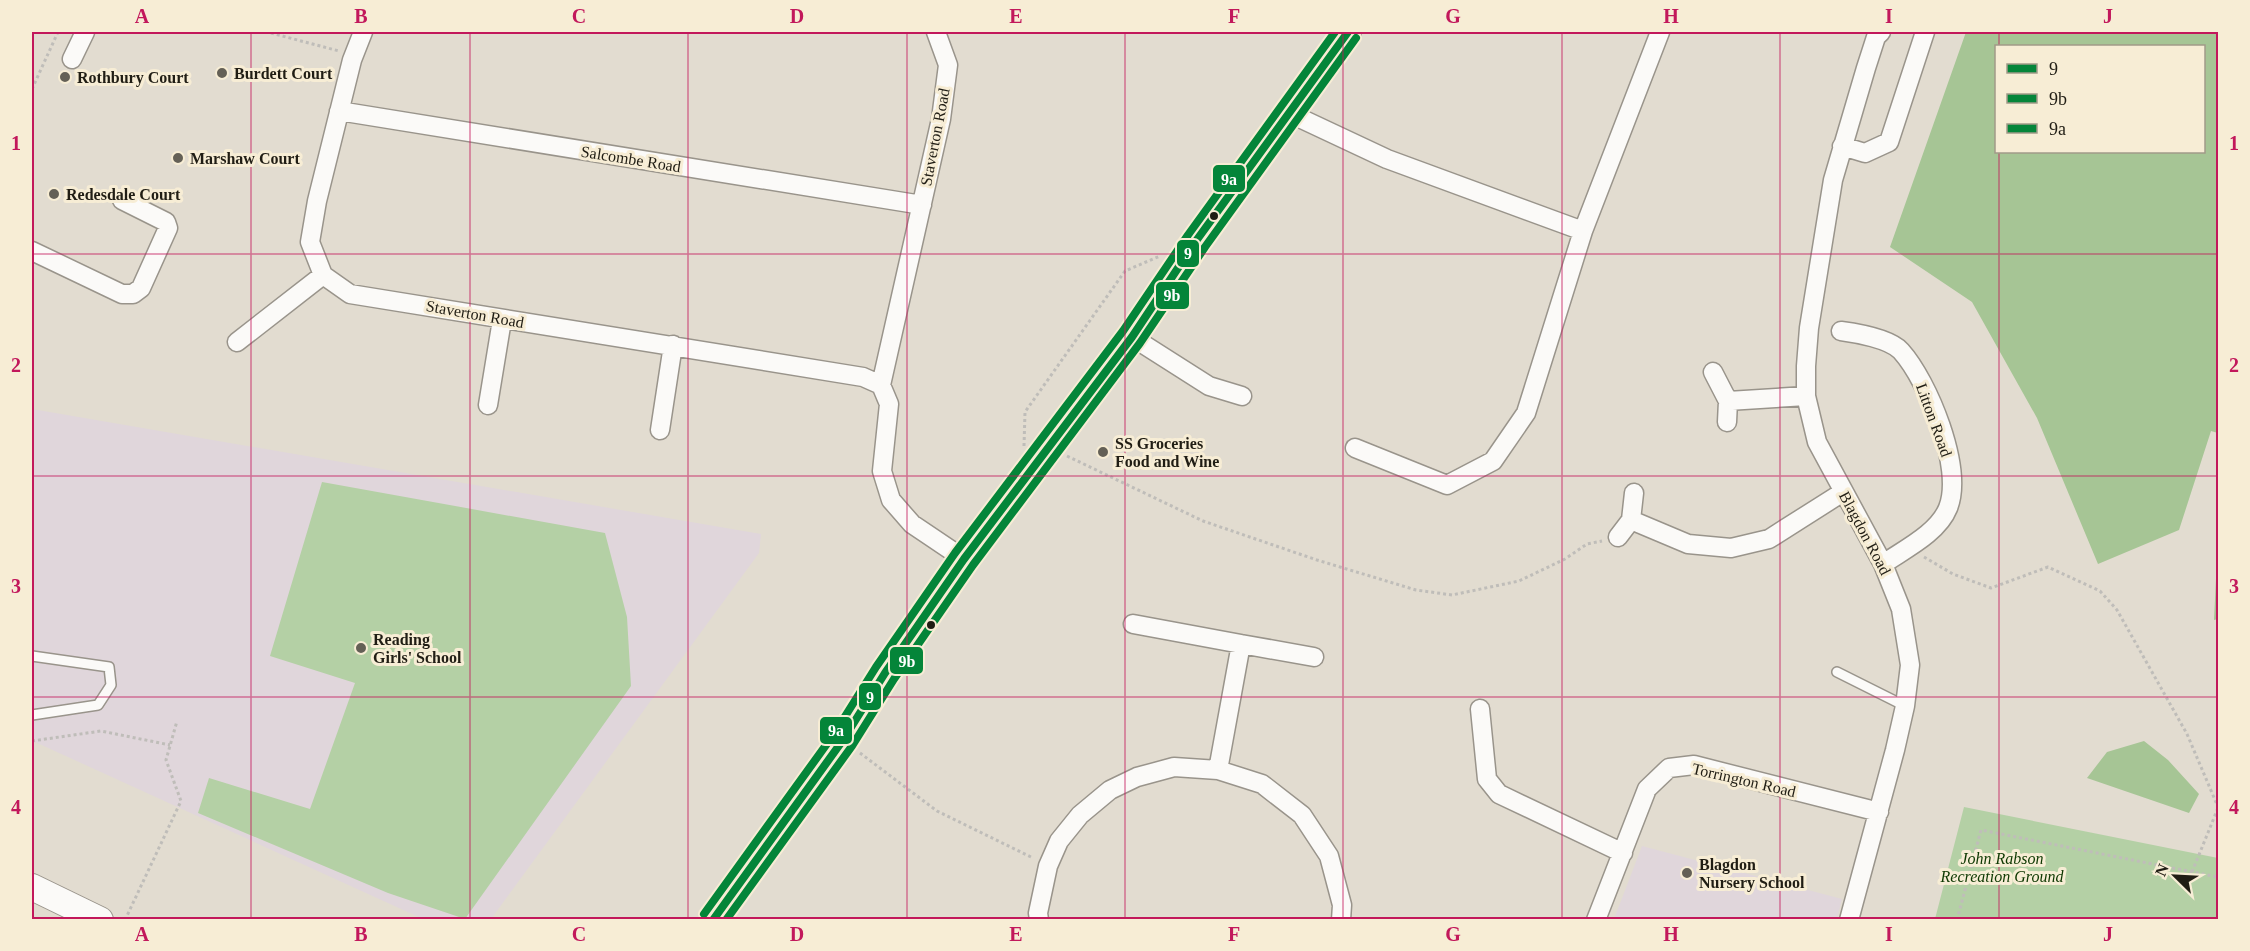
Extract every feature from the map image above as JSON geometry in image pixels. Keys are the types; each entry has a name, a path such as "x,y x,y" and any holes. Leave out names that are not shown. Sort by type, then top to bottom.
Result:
{"street":[{"path":"72,59 86,32"},
{"path":"237,342 323,275 310,242 353,55 363,32"},
{"name":"Staverton Road","path":"936,32 948,65 941,119 882,385 889,404 882,471 891,500 912,524 964,559"},
{"path":"713,920 843,740 1036,447 1132,336 1210,222 1348,32"},
{"path":"1355,448 1447,485 1493,461 1526,413 1583,231 1660,32"},
{"name":"Blagdon Road","path":"1849,920 1879,812 1905,705 1910,666 1901,609 1883,564 1817,442 1806,396 1806,366 1809,328 1833,180 1876,37 1881,32"},
{"path":"1842,146 1865,153 1889,142 1925,32"},
{"name":"Salcombe Road","path":"339,111 922,205"},
{"path":"1289,113 1387,159 1583,231"},
{"path":"32,251 122,294 132,294 141,288 168,228 166,222 122,200"},
{"name":"Staverton Road","path":"323,275 350,294 863,377 882,385"},
{"path":"488,405 502,320"},
{"name":"Litton Road","path":"1841,331 1864,334 1899,349 1924,384 1946,442 1953,479 1948,508 1935,527 1883,564"},
{"path":"1132,336 1209,386 1242,396"},
{"path":"660,430 673,345"},
{"path":"1713,372 1728,401 1727,422"},
{"path":"1728,401 1806,396"},
{"path":"1631,520 1688,544 1731,549 1769,539 1843,492"},
{"path":"1618,537 1631,520 1634,493"},
{"path":"1133,624 1314,657"},
{"path":"1218,770 1241,644"},
{"path":"1480,709 1488,779 1499,794 1623,853"},
{"name":"Torrington Road","path":"1596,920 1647,789 1668,768 1694,765 1879,812"},
{"path":"1039,920 1038,913 1048,866 1059,841 1080,815 1110,790 1137,777 1174,767 1218,770 1262,784 1302,815 1329,856 1342,905 1341,920"},
{"path":"32,886 100,920"}],"lane":[{"path":"32,656 109,667 111,685 98,705 32,715"},
{"path":"1837,672 1905,705"}],"path":[{"path":"32,88 58,32"},
{"path":"271,33 353,55"},
{"path":"1166,254 1125,271 1025,412 1036,447 1203,521 1317,561 1416,590 1452,595 1519,581 1565,559 1587,544 1618,537"},
{"path":"1906,548 1953,574 1991,588 2048,567 2100,591 2117,609 2187,735 2218,807 2192,872"},
{"path":"125,920 181,801 166,760 177,721"},
{"path":"32,741 101,731 170,745"},
{"path":"843,740 937,811 1048,866"},
{"path":"1957,920 1980,831 2218,878"}],"shaded area":[{"name":"Reading Girls' School","path":"32,409 761,534 759,553 491,919 423,919 35,742 32,746"},
{"name":"Blagdon Nursery School","path":"1642,846 1842,899 1837,919 1614,919"}],"green space":[{"path":"1966,32 2218,32 2218,433 2211,431 2179,530 2098,564 2037,418 1972,302 1890,247"},
{"path":"322,482 605,533 627,617 631,686 465,919 388,893 198,813 209,778 310,809 355,683 270,656"},
{"path":"2218,537 2218,619 2214,620"},
{"path":"2144,741 2168,760 2199,794 2189,813 2087,778 2107,752"},
{"name":"John Rabson Recreation Ground","path":"1964,807 2218,858 2218,919 1935,919"}],"transit line":[{"name":"9a","path":"704,914 834,734 876,667 955,553 1123,331 1188,235 1335,32"},
{"name":"9","path":"713,920 843,740 885,673 964,559 1132,337 1196,241 1348,32"},
{"name":"9b","path":"726,920 852,746 894,679 973,565 1140,343 1205,247 1356,38"}],"place":[{"name":"Burdett Court","path":"222,73"},
{"name":"Rothbury Court","path":"65,77"},
{"name":"Marshaw Court","path":"178,158"},
{"name":"Redesdale Court","path":"54,194"},
{"name":"SS Groceries Food and Wine","path":"1103,452"},
{"name":"Reading Girls' School","path":"361,648"},
{"name":"Blagdon Nursery School","path":"1687,873"}]}
